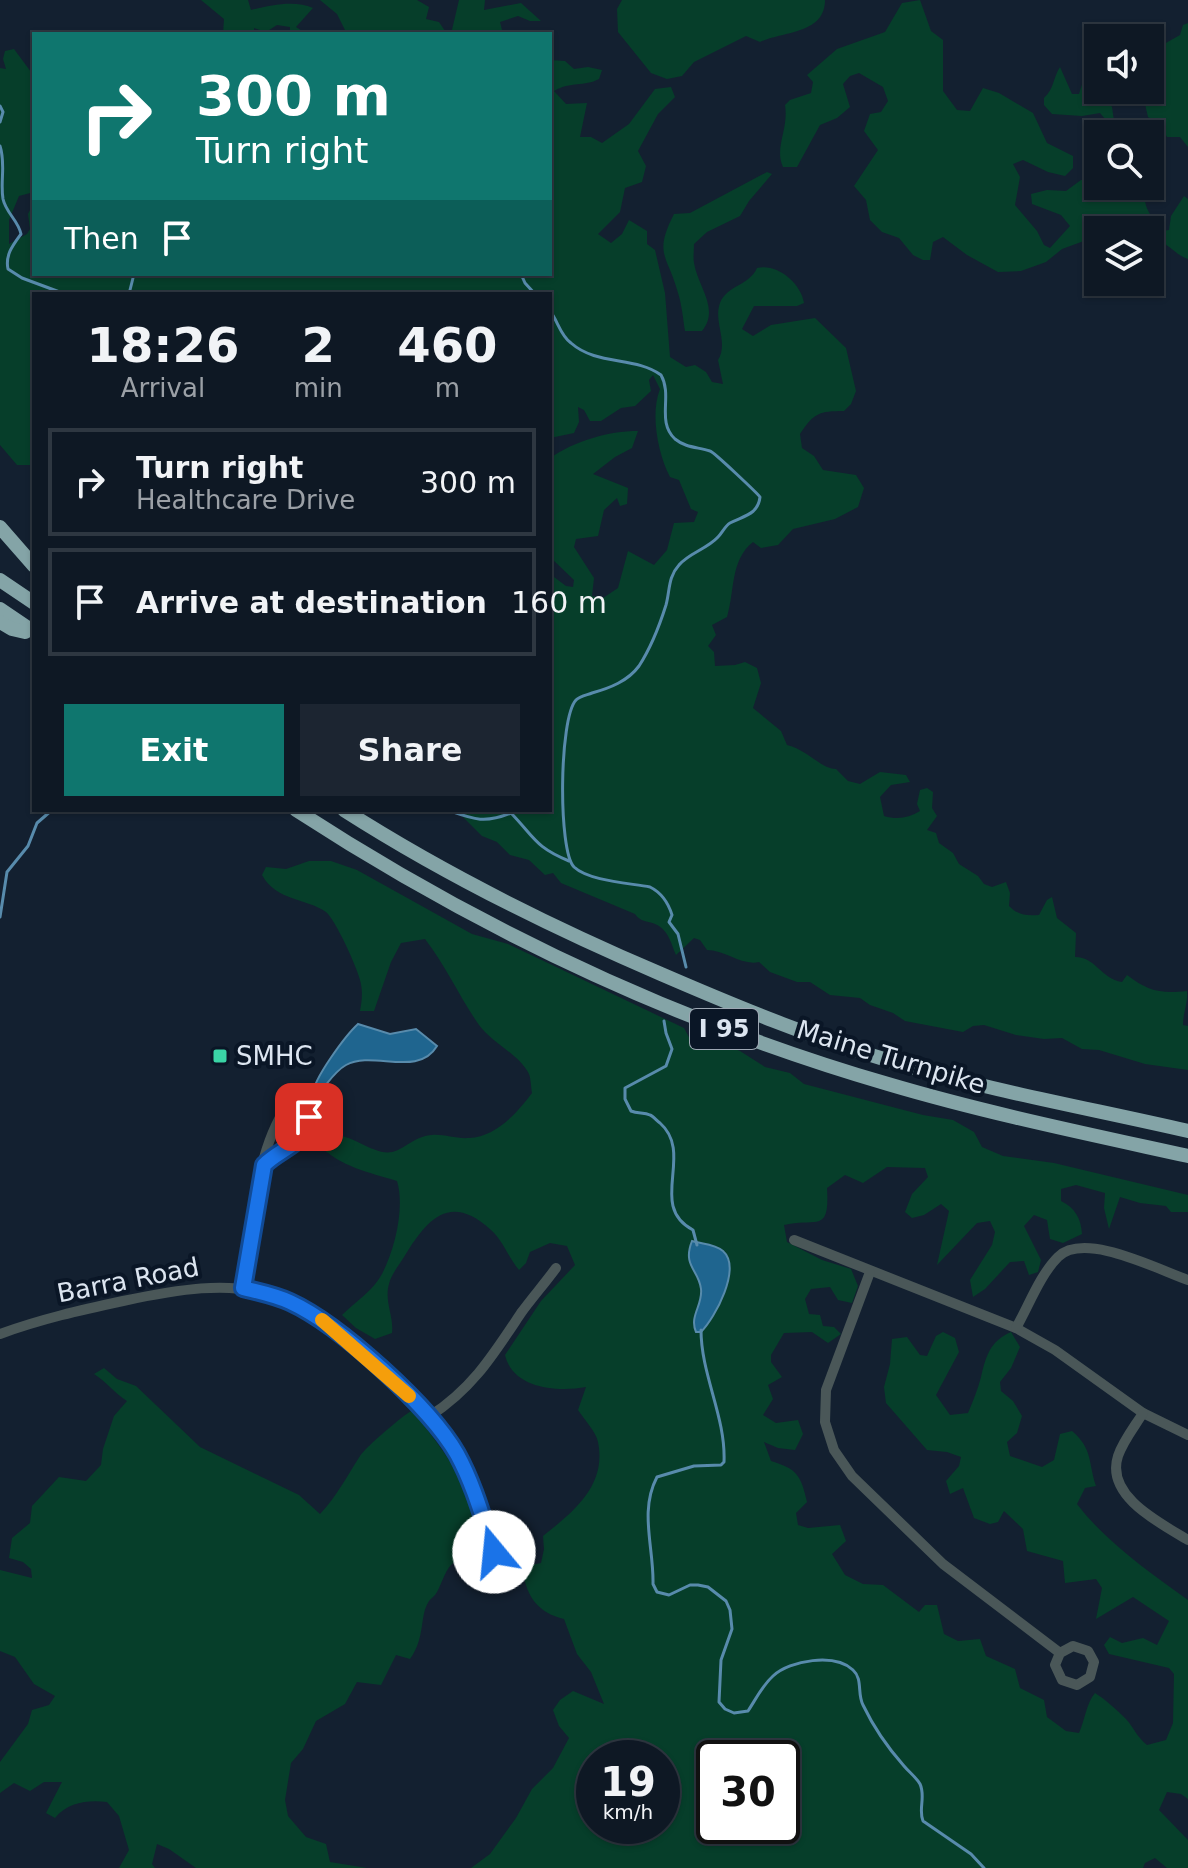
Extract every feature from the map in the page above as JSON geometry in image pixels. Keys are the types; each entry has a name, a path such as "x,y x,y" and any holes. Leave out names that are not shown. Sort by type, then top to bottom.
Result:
{"highway":[{"path":"0,527 32,564"},
{"path":"0,580 32,602"},
{"path":"0,609 32,632"},
{"path":"0,622 12,629 32,633"},
{"name":"Maine Turnpike","path":"299,812 447,901 529,944 703,1021 794,1055 887,1084 982,1110 1188,1156"},
{"name":"Maine Turnpike","path":"347,812 456,877 539,920 795,1030 970,1082 1188,1131"}],"street":[{"path":"243,1288 264,1165 281,1117 296,1108 306,1113 310,1125 303,1137 275,1154 264,1165"},
{"path":"281,1117 281,1132 287,1138 294,1140 303,1137"},
{"path":"794,1240 1016,1328 1055,1350 1143,1413 1188,1435"},
{"path":"1016,1328 1052,1263 1064,1252 1077,1247 1100,1249 1188,1280"},
{"path":"430,1416 461,1393 485,1368 556,1268"},
{"path":"870,1272 826,1390 825,1422 834,1450 852,1476 943,1564 1060,1653"},
{"name":"Barra Road","path":"0,1334 58,1315 182,1289 219,1286 276,1296 314,1314 375,1364 430,1416 451,1444 470,1481 503,1576"},
{"path":"1143,1413 1117,1457 1119,1483 1129,1498 1188,1540"}],"green space":[{"path":"201,0 248,0 251,10 291,4 313,8 296,27 304,32 290,32 290,27 277,25 266,32 254,28 254,32 223,32 224,19"},
{"path":"320,0 417,0 429,7 426,19 439,22 445,31 344,32 337,14"},
{"path":"459,0 485,0 484,10 521,3 541,21 518,16 500,22 502,32 451,32"},
{"path":"622,0 825,0 818,19 802,30 760,42 746,36 694,62 682,76 667,79 651,73 618,32 617,9"},
{"path":"920,0 931,31 943,40 943,91 957,110 970,111 983,88 999,93 1033,113 1047,143 1073,156 1073,168 1065,176 1023,160 1013,164 1020,177 1015,205 1037,231 1044,245 1050,248 1070,226 1061,215 1032,204 1031,194 1047,190 1066,191 1081,180 1084,180 1084,200 1145,200 1151,216 1084,216 1084,241 1062,249 1046,262 1021,271 998,272 943,237 933,242 930,260 923,260 913,255 899,238 882,232 870,220 866,200 854,186 878,150 864,131 870,114 881,112 888,101 883,87 859,73 850,76 843,84 850,107 837,118 820,125 797,167 783,167 780,153 785,105 790,100 811,93 813,82 807,75 837,49 885,32 902,3"},
{"path":"1188,23 1188,147 1180,137 1167,137 1164,120 1148,117 1145,104 1164,104 1164,44 1180,35 1183,25"},
{"path":"14,49 32,73 32,193 19,196 9,220 9,244 27,234 30,229 28,214 32,206 32,276 552,276 552,60 565,61 574,69 588,67 602,70 599,79 554,91 566,104 587,103 580,137 591,137 602,143 629,124 655,89 671,87 675,97 658,114 638,151 646,166 642,182 625,188 620,212 598,234 611,243 622,234 629,220 647,231 647,244 655,250 665,293 670,357 686,367 695,365 706,372 712,382 723,384 718,360 722,346 718,310 723,297 749,279 757,268 765,267 787,276 798,288 804,303 797,306 754,306 742,329 753,336 771,325 815,318 846,348 856,391 851,404 844,411 818,415 800,434 802,448 814,456 823,470 856,475 864,488 858,507 835,519 793,529 778,545 761,548 753,542 746,549 737,567 727,617 712,625 716,635 708,646 714,652 715,666 745,662 757,668 761,683 753,708 781,731 787,745 836,769 848,781 860,784 880,772 906,775 910,782 891,785 880,797 884,816 898,818 916,813 920,811 917,804 920,790 927,788 933,792 932,808 937,816 927,830 936,833 939,843 984,884 992,887 1006,882 1010,893 1009,906 1016,911 1039,915 1052,897 1057,918 1076,933 1075,957 1088,960 1115,980 1122,982 1127,975 1155,990 1187,991 1183,1025 1188,1026 1188,1070 1145,1064 1099,1050 1082,1049 1062,1038 1016,1035 984,1025 973,1026 963,1032 905,1021 860,998 830,995 810,982 797,982 770,972 759,962 746,962 707,950 700,940 694,938 676,955 668,936 659,926 561,883 553,873 545,875 529,860 510,855 497,842 482,836 458,812 552,812 552,576 566,586 573,587 574,580 552,559 552,457 592,438 638,431 632,448 593,474 628,488 627,504 620,506 617,498 604,510 598,536 576,539 574,547 594,578 592,596 603,598 618,588 628,551 654,565 667,550 674,523 694,522 698,512 691,509 679,480 670,477 662,457 656,422 660,389 653,375 649,380 651,391 635,406 621,408 601,421 590,421 584,410 578,407 579,422 574,433 552,438 552,292 32,292 32,465 17,465 0,445 0,68 6,69 3,59 5,51"},
{"path":"1060,67 1072,94 1079,94 1084,78 1084,104 1110,104 1114,120 1106,120 1100,113 1082,116 1052,114 1044,105 1044,98"},
{"path":"767,172 772,174 740,216 707,232 694,244 694,263 709,314 702,331 685,331 679,298 663,247 674,214 690,213"},
{"path":"1184,196 1188,199 1188,259 1164,244 1164,231 1169,230 1171,216"},
{"path":"309,861 331,861 357,870 472,934 508,944 684,1028 691,1041 706,1037 740,1051 765,1067 790,1073 804,1084 953,1120 974,1132 982,1147 1003,1156 1054,1163 1188,1195 1188,1212 1171,1212 1166,1206 1120,1197 1109,1229 1104,1208 1105,1193 1076,1185 1061,1189 1061,1201 1076,1214 1082,1234 1063,1243 1050,1239 1047,1220 1034,1215 1024,1226 1041,1260 1038,1272 1029,1275 1024,1261 1010,1262 985,1289 973,1297 970,1280 992,1245 995,1232 990,1221 977,1223 937,1265 949,1211 941,1204 924,1215 912,1218 905,1212 912,1194 928,1177 925,1168 887,1167 863,1183 845,1175 827,1188 823,1218 784,1225 787,1242 822,1260 851,1269 858,1286 852,1303 838,1300 830,1287 811,1289 805,1299 809,1314 820,1315 823,1326 834,1327 841,1334 828,1343 812,1332 784,1333 771,1355 771,1362 782,1377 768,1385 773,1399 763,1415 776,1423 798,1420 803,1434 795,1450 764,1442 771,1461 792,1470 802,1485 807,1502 796,1513 798,1525 808,1528 840,1525 846,1541 832,1554 845,1575 863,1584 883,1585 919,1612 925,1605 937,1605 944,1634 958,1641 980,1639 986,1656 1015,1669 1020,1688 1044,1700 1047,1717 1066,1731 1079,1733 1095,1693 1126,1719 1147,1745 1166,1740 1173,1723 1174,1674 1169,1668 1109,1654 1104,1645 1110,1637 1122,1643 1143,1638 1157,1645 1169,1621 1133,1597 1096,1619 1102,1588 1096,1579 1065,1583 1063,1561 1027,1551 1023,1529 1004,1511 998,1522 990,1524 974,1518 963,1488 950,1494 946,1481 959,1466 961,1457 927,1450 886,1403 884,1387 892,1339 907,1337 920,1355 927,1356 936,1336 943,1332 955,1338 959,1352 936,1395 950,1415 968,1413 990,1350 1011,1332 1020,1347 1011,1368 1000,1382 1001,1391 1013,1401 1022,1416 1017,1433 1007,1442 1010,1456 1042,1467 1054,1460 1060,1434 1072,1431 1087,1450 1096,1486 1085,1488 1077,1504 1114,1544 1188,1600 1188,1799 1181,1794 1167,1792 1159,1810 1188,1840 1188,1868 1167,1868 1155,1858 1145,1863 1143,1868 471,1868 490,1854 532,1789 553,1768 569,1738 559,1726 553,1710 560,1700 573,1691 604,1704 591,1672 577,1654 564,1619 548,1613 536,1603 523,1572 527,1566 541,1563 543,1536 576,1507 592,1485 597,1472 597,1438 578,1410 586,1387 563,1389 538,1386 517,1375 505,1355 541,1301 575,1265 567,1246 550,1243 530,1252 519,1270 491,1230 463,1213 452,1212 441,1215 422,1231 391,1277 388,1296 392,1333 375,1339 342,1315 374,1286 387,1264 397,1228 399,1191 397,1181 346,1164 319,1145 328,1134 346,1137 378,1151 392,1152 426,1136 479,1137 497,1129 520,1108 532,1093 531,1081 525,1067 479,1025 425,939 401,943 374,1011 360,1011 362,992 358,974 330,916 318,907 275,890 262,875 266,867 286,869"},
{"path":"104,1368 117,1379 136,1386 200,1447 299,1495 320,1514 360,1456 393,1424 413,1410 468,1491 479,1525 477,1539 449,1568 429,1601 418,1643 410,1659 396,1655 381,1685 357,1682 345,1704 316,1721 303,1749 291,1763 285,1800 288,1816 306,1837 326,1844 330,1862 367,1868 196,1868 157,1844 152,1864 155,1868 119,1868 129,1850 119,1816 107,1802 79,1803 66,1808 55,1818 46,1813 62,1782 44,1782 30,1791 14,1783 0,1793 0,1762 28,1724 32,1710 49,1705 55,1696 34,1684 15,1657 0,1651 0,1570 32,1578 31,1569 23,1562 9,1558 12,1538 30,1523 32,1506 59,1477 86,1481 101,1465 114,1416 127,1401 94,1374"}],"water":[{"path":"358,1024 390,1034 416,1029 437,1046 419,1060 369,1060 346,1065 319,1093 313,1094 324,1068"},
{"path":"692,1241 723,1251 730,1269 719,1305 701,1332 696,1332 694,1326 701,1289 690,1262"}],"waterway":[{"path":"0,106 3,112 0,122"},
{"path":"0,146 3,199 21,234 9,255 8,269 22,278 60,292"},
{"path":"130,292 134,276"},
{"path":"522,276 533,292"},
{"path":"552,315 564,336 581,350 640,365 661,375 666,391 665,416 669,432 683,444 713,453 760,497 753,511 730,523 714,541 679,565 671,579 658,628 639,666 618,683 576,700 566,731 563,812 565,837 574,867 599,878 650,887 658,892 672,915 669,922 678,934 686,967"},
{"path":"0,917 7,872 28,846 37,823 50,812"},
{"path":"453,812 479,819 511,813 542,846 569,861"},
{"path":"664,1021 672,1049 666,1066 625,1088 625,1099 631,1111 651,1116 670,1136 674,1164 673,1208 680,1220 693,1230 697,1245"},
{"path":"701,1330 705,1363 724,1445 724,1462 721,1465 694,1466 657,1477 648,1516 653,1584 657,1592 669,1595 690,1585 698,1585 708,1587 726,1601 732,1629 721,1660 719,1702 734,1713 748,1711 769,1680 790,1666 824,1660 853,1670 858,1678 861,1701 871,1721 892,1752 920,1784 923,1821 971,1854 984,1868"}],"slow traffic":[{"path":"322,1320 409,1396"}],"place":[{"name":"SMHC","path":"220,1056"}],"route":[{"path":"309,1117 310,1127 306,1134 264,1165 243,1288 276,1296 314,1314 423,1409 451,1444 470,1481 494,1552"}]}
